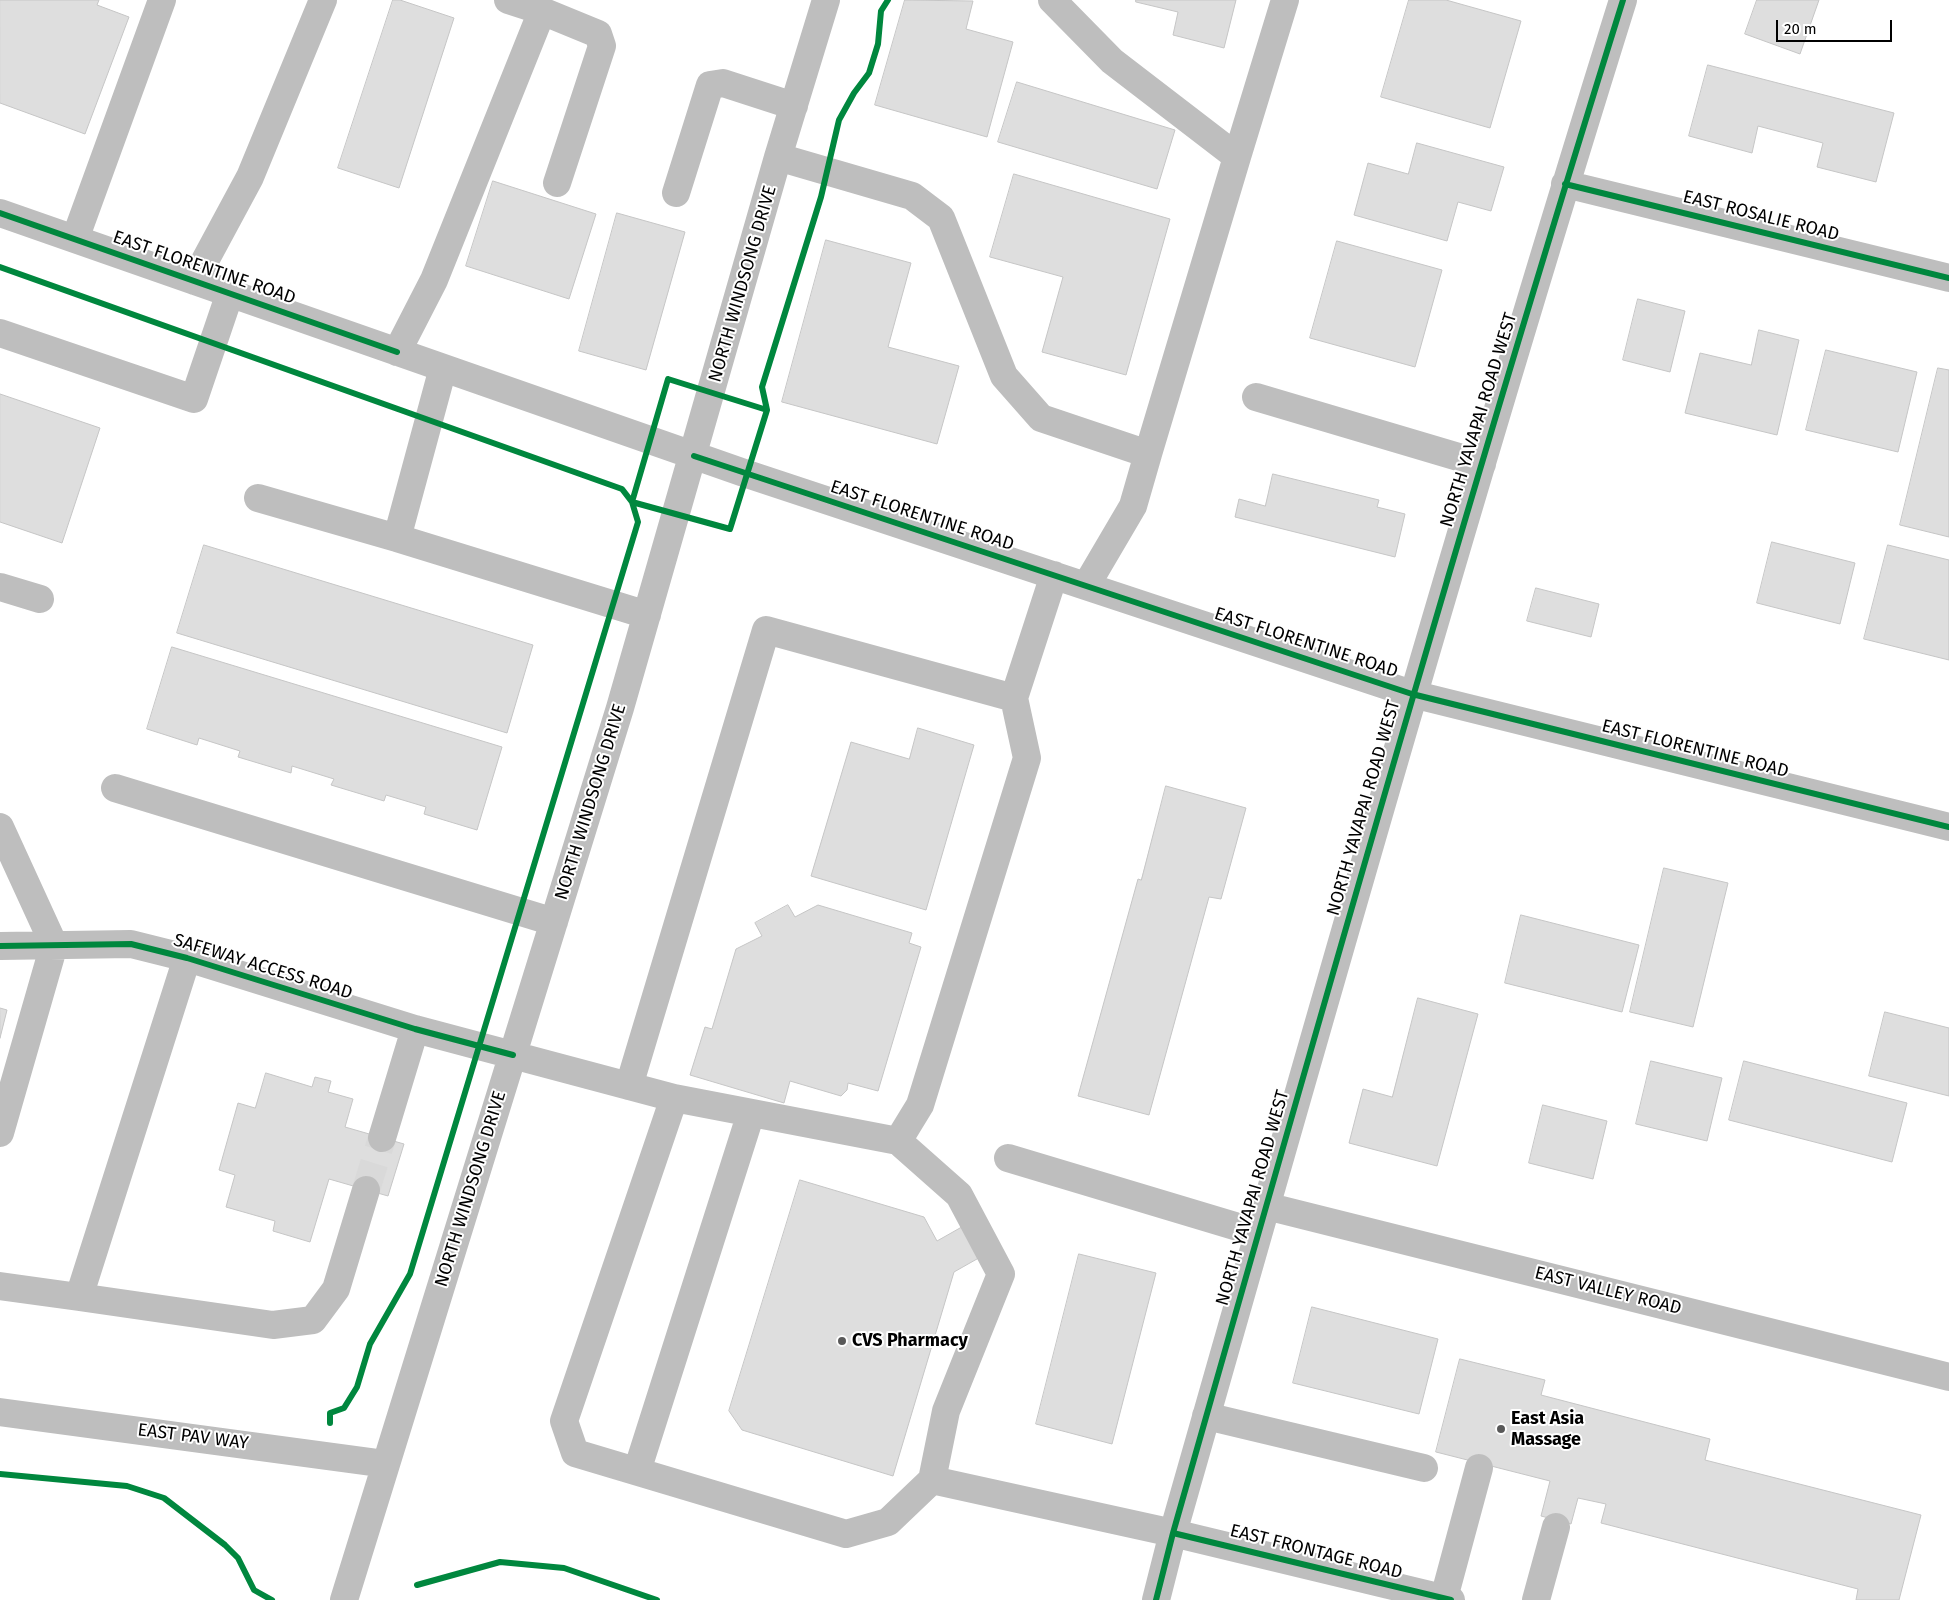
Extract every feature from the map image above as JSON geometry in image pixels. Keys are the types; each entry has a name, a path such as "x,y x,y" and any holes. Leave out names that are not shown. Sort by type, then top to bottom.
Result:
{"street":[{"path":"75,239 162,0"},
{"path":"194,281 250,177 323,0"},
{"path":"508,0 542,11 598,34 602,46 557,183"},
{"name":"NORTH WINDSONG DRIVE","path":"344,1600 554,922 647,614 694,456 778,157 826,0"},
{"path":"1052,0 1112,62 1237,157"},
{"path":"1086,586 1133,506 1284,0"},
{"name":"NORTH YAVAPAI ROAD WEST","path":"1156,1600 1206,1416 1412,694 1623,0"},
{"path":"397,352 434,280 542,11"},
{"path":"676,193 710,84 724,83 794,106"},
{"path":"778,157 912,196 941,218 1004,376 1041,418 1148,454"},
{"name":"EAST ROSALIE ROAD","path":"1566,184 1949,278"},
{"name":"EAST FLORENTINE ROAD","path":"0,213 694,456 1412,694 1949,827"},
{"path":"0,333 194,399 230,294"},
{"path":"398,538 443,368"},
{"path":"1256,397 1482,464"},
{"path":"258,498 398,538 647,614"},
{"path":"674,1098 564,1421 575,1453 846,1534 888,1522 932,1480 946,1411 1001,1274 959,1195 898,1141 920,1105 1027,758 1014,698 1054,575"},
{"path":"0,586 40,599"},
{"path":"628,1086 766,630 1014,698"},
{"path":"115,788 554,922"},
{"path":"0,827 54,945 0,1133"},
{"name":"SAFEWAY ACCESS ROAD","path":"0,946 131,944 187,958 414,1029 674,1098 898,1141"},
{"path":"79,1297 187,958"},
{"path":"382,1138 414,1029"},
{"path":"637,1471 751,1113"},
{"path":"1008,1158 1258,1233"},
{"path":"0,1286 273,1325 314,1320 336,1289 366,1190"},
{"name":"EAST VALLEY ROAD","path":"1266,1206 1949,1377"},
{"name":"EAST PAV WAY","path":"0,1412 386,1464"},
{"path":"1206,1416 1424,1468"},
{"path":"1448,1599 1479,1468"},
{"name":"EAST FRONTAGE ROAD","path":"932,1480 1173,1533 1448,1599"},
{"path":"1536,1600 1556,1526"}],"building":[{"path":"0,0 99,0 97,5 129,17 85,134 0,103"},
{"path":"393,0 400,0 454,18 399,188 338,168"},
{"path":"905,0 973,1 966,29 1013,42 987,137 875,105"},
{"path":"1136,0 1236,0 1224,48 1173,35 1178,12 1136,2"},
{"path":"1409,0 1446,0 1521,21 1490,128 1381,97"},
{"path":"1757,0 1819,0 1800,54 1745,34"},
{"path":"1708,65 1894,113 1876,182 1817,167 1823,143 1758,126 1752,153 1689,136"},
{"path":"1017,82 1175,130 1157,189 998,142"},
{"path":"1417,143 1504,167 1491,211 1458,202 1447,241 1354,215 1368,163 1408,174"},
{"path":"1014,174 1170,219 1126,375 1042,352 1063,277 990,257"},
{"path":"493,181 596,214 569,299 466,266"},
{"path":"617,213 685,232 646,370 579,351"},
{"path":"826,240 911,263 888,347 959,366 937,444 782,402"},
{"path":"1337,241 1442,270 1415,367 1310,338"},
{"path":"1638,299 1685,311 1670,372 1623,360"},
{"path":"1759,330 1799,340 1777,435 1685,413 1700,353 1751,365"},
{"path":"1826,350 1917,372 1898,452 1806,430"},
{"path":"1938,368 1949,370 1949,537 1900,525"},
{"path":"0,394 100,428 62,543 0,522"},
{"path":"1273,474 1379,500 1377,507 1405,514 1395,557 1235,517 1239,499 1265,506"},
{"path":"1772,542 1855,563 1840,624 1757,603"},
{"path":"204,545 533,645 507,733 177,633"},
{"path":"1888,545 1949,560 1949,660 1864,639"},
{"path":"1536,588 1599,604 1591,637 1527,621"},
{"path":"172,647 502,747 477,830 424,814 426,807 386,795 384,801 331,785 334,779 292,766 291,773 238,757 240,751 199,738 197,745 147,729"},
{"path":"918,728 974,745 926,910 811,876 851,742 909,759"},
{"path":"1166,786 1246,808 1221,899 1209,897 1149,1115 1078,1096 1138,879 1141,880"},
{"path":"1664,868 1728,883 1693,1027 1630,1012"},
{"path":"788,905 795,917 818,905 912,933 909,943 921,947 878,1091 848,1083 847,1090 841,1096 790,1081 784,1103 690,1075 705,1027 712,1029 736,949 762,936 755,923"},
{"path":"1521,915 1639,945 1622,1012 1505,983"},
{"path":"1418,998 1478,1014 1437,1166 1349,1143 1363,1089 1392,1097"},
{"path":"0,1008 7,1010 0,1038"},
{"path":"1885,1012 1949,1028 1949,1096 1869,1076"},
{"path":"1651,1061 1722,1078 1707,1141 1636,1124"},
{"path":"1744,1061 1907,1103 1892,1162 1729,1120"},
{"path":"266,1073 312,1087 315,1077 331,1081 328,1092 353,1099 345,1127 404,1144 388,1196 329,1179 310,1242 273,1231 275,1221 226,1207 235,1175 219,1170 238,1103 255,1108"},
{"path":"1543,1105 1607,1121 1593,1179 1529,1163"},
{"name":"CVS Pharmacy","path":"800,1180 924,1217 937,1241 967,1224 984,1255 954,1272 893,1476 742,1430 729,1411"},
{"path":"1079,1254 1156,1273 1112,1444 1036,1424"},
{"path":"1312,1307 1438,1339 1419,1414 1293,1383"},
{"path":"1460,1359 1545,1380 1541,1395 1710,1439 1705,1460 1921,1515 1899,1600 1856,1600 1858,1589 1601,1523 1606,1504 1578,1498 1571,1524 1541,1516 1550,1481 1436,1452"}],"tunnel":[{"path":"366,1190 382,1138"}],"cycle path":[{"path":"632,502 730,529 767,410 762,387 821,197 839,120 854,93 869,73 878,44 881,11 888,0"},
{"path":"1156,1600 1173,1533 1449,573 1623,0"},
{"path":"1565,184 1949,278"},
{"path":"0,213 397,352"},
{"path":"0,267 622,489 632,502 638,522 410,1274 370,1344 357,1387 344,1408 330,1413 330,1423"},
{"path":"632,502 668,379 767,410"},
{"path":"694,456 1412,694 1949,827"},
{"path":"0,946 131,944 187,958 415,1029 513,1055"},
{"path":"0,1474 127,1486 164,1498 225,1545 238,1558 254,1590 272,1600"},
{"path":"1173,1533 1451,1600"},
{"path":"417,1585 500,1562 564,1568 657,1600"}],"place":[{"name":"CVS Pharmacy","path":"842,1341"},
{"name":"East Asia Massage","path":"1501,1429"}]}
